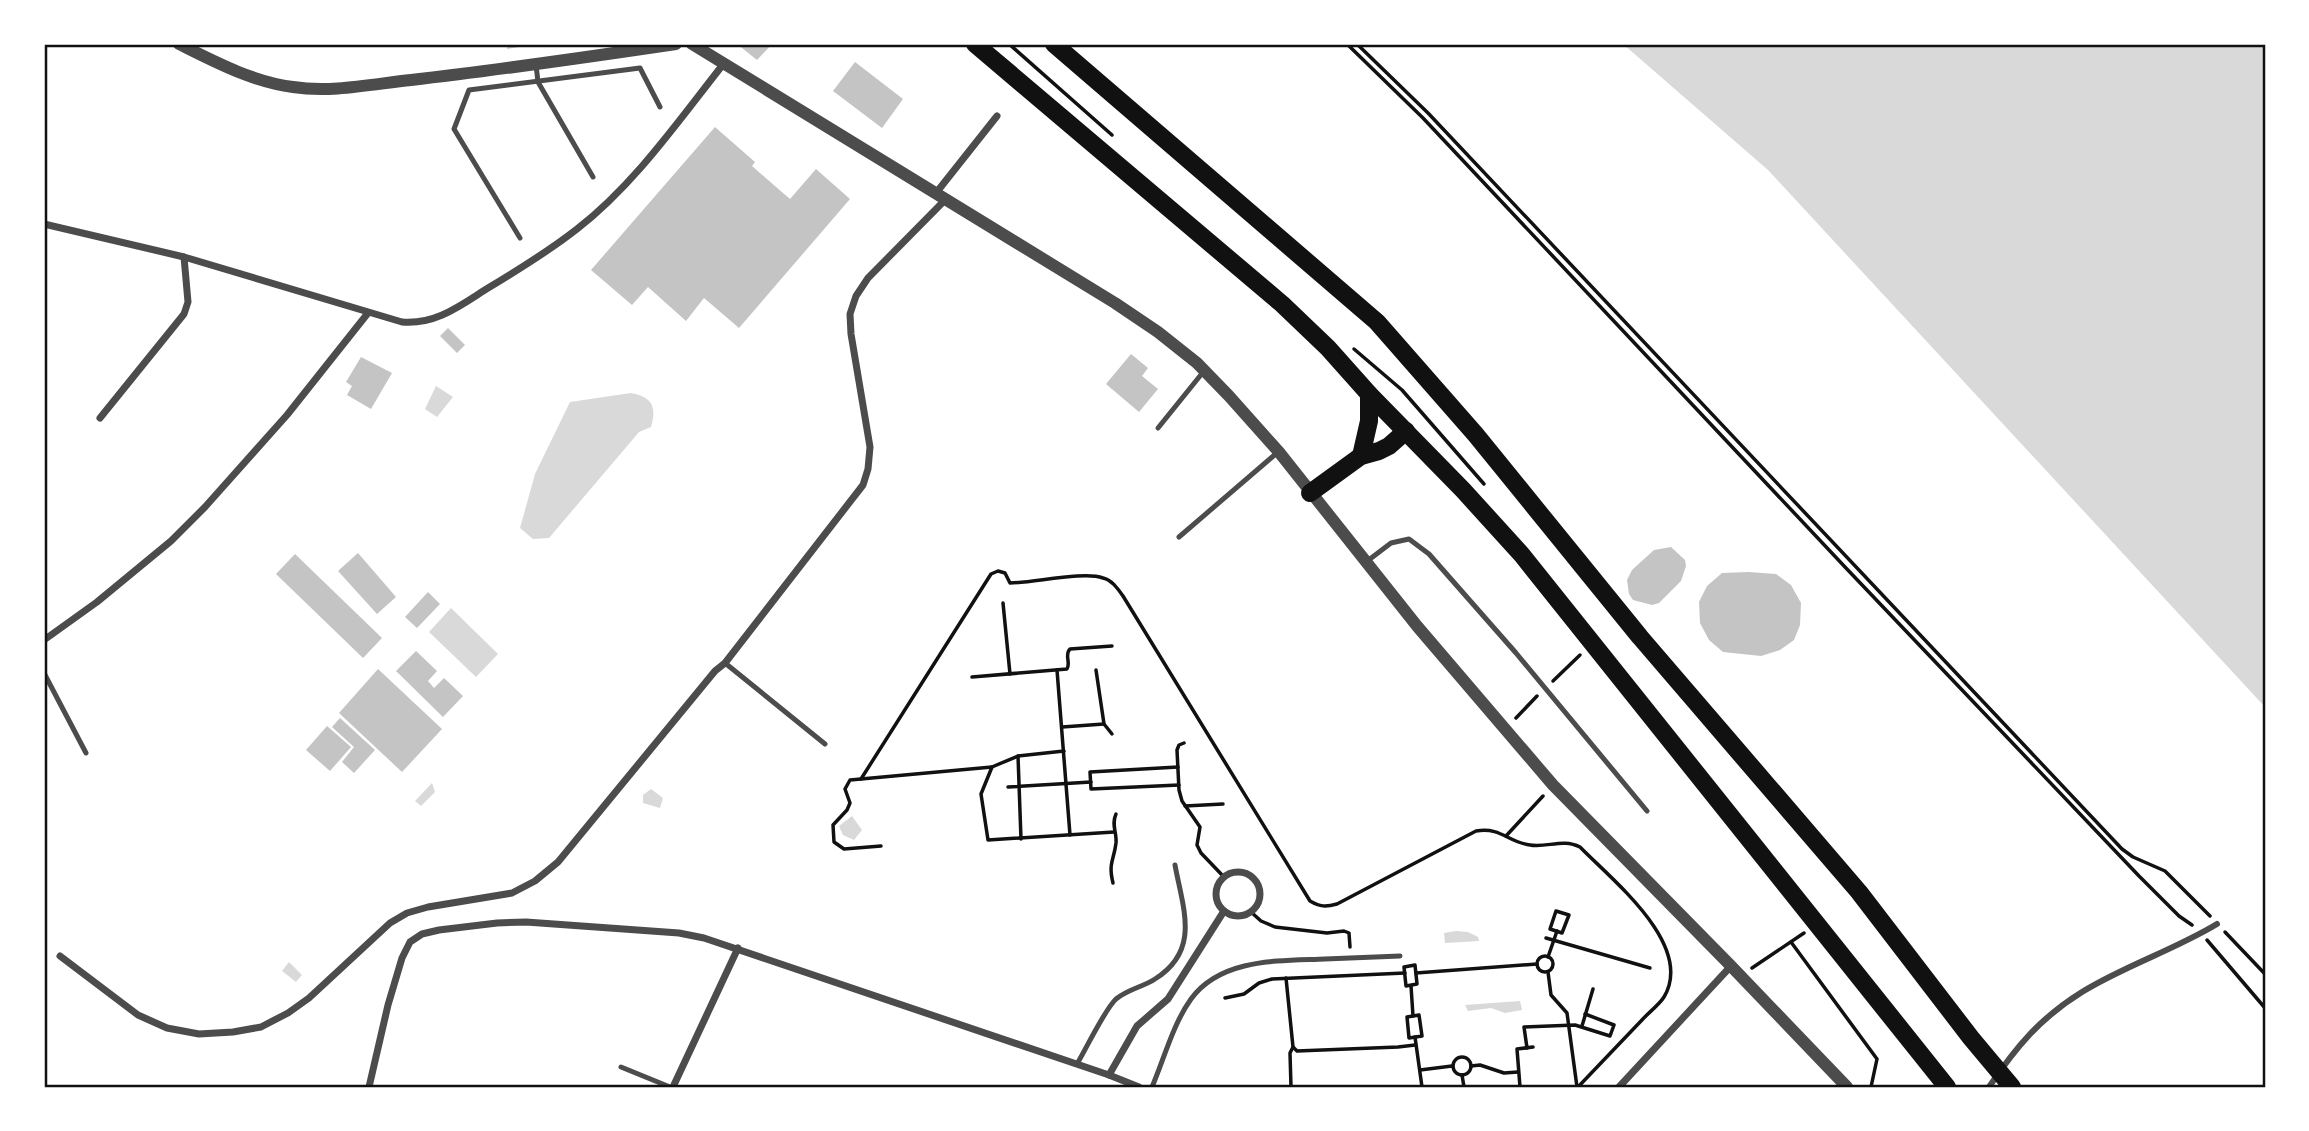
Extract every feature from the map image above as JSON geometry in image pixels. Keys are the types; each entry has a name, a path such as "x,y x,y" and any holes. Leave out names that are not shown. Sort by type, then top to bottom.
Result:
{"main road":[{"path":"975,44 1283,304 1406,431 1521,555 1947,1087"},
{"path":"1054,44 1377,322 1476,435 1640,637 1859,892 2012,1087"},
{"path":"1362,456 1369,421 1369,394"},
{"path":"1310,493 1362,456 1380,451 1406,431"}],"street":[{"path":"179,44 237,72 295,88 337,88 467,73 676,44"},
{"path":"692,44 1158,331 1204,370 1279,452 1426,636 1553,785 1847,1087"},
{"path":"44,225 184,257 402,322 432,320 526,265 578,229 623,187 724,62"},
{"path":"60,956 138,1015 167,1028 200,1034 261,1027 309,998 390,923 407,913 512,893 535,881 558,862 715,671 725,663 863,485 870,447 851,334 850,314 856,296 941,196 998,116"},
{"path":"100,418 184,314 188,302 188,284 184,257"},
{"path":"44,640 138,571 180,533 287,415 368,313"},
{"path":"1233,872 1242,872 1258,884 1258,904 1251,912 1233,916 1217,903 1215,894 1224,877 1233,872"},
{"path":"1109,1075 1137,1026 1168,999 1224,911"},
{"path":"369,1087 388,1005 402,958 410,942 422,934 439,930 526,922 679,933 704,938 1139,1087"},
{"path":"1989,1087 2013,1051 2043,1020 2083,992 2217,924"},
{"path":"671,1087 738,948"},
{"path":"1619,1087 1736,971"}],"lane":[{"path":"536,65 538,82 593,177"},
{"path":"469,90 640,68 660,107"},
{"path":"467,73 469,90 454,129 520,238"},
{"path":"1158,428 1204,370"},
{"path":"1179,537 1279,452"},
{"path":"1366,562 1391,543 1409,540 1429,554 1516,653 1647,811"},
{"path":"725,663 825,744"},
{"path":"44,673 86,753"},
{"path":"1077,1064 1114,1000 1155,979 1181,952 1185,944 1185,926 1175,865"},
{"path":"1152,1087 1184,1010 1202,987 1219,975 1268,961 1400,956"},
{"path":"621,1068 671,1087"}],"path":[{"path":"1347,44 1423,118 2139,876 2179,916 2201,933 2265,1008"},
{"path":"1357,44 1429,113 2122,849 2133,857 2165,871 2265,974"},
{"path":"861,779 991,574 999,571 1005,573 1010,583 1088,576 1104,578 1123,596 1310,901 1318,906 1337,904 1476,831 1494,830 1533,846 1573,843 1580,847 1648,918 1661,935 1669,956 1670,976 1664,997 1578,1087"},
{"path":"1003,603 1010,674"},
{"path":"972,677 1067,669 1067,654 1070,649 1112,646"},
{"path":"1058,670 1070,836"},
{"path":"1096,670 1104,724 1112,734"},
{"path":"1062,727 1104,724"},
{"path":"1184,743 1178,745 1178,767 1179,785 1185,806 1200,827 1197,845 1201,853 1224,877"},
{"path":"881,846 844,849 834,842 833,825 850,803 846,785 850,780 992,767 1018,756 1065,751"},
{"path":"1018,756 1021,839"},
{"path":"992,767 981,794 986,838 991,841 1114,832"},
{"path":"1178,767 1090,772 1091,789 1179,785"},
{"path":"1008,787 1091,782"},
{"path":"1506,836 1553,785"},
{"path":"1185,806 1223,804"},
{"path":"1113,883 1110,866 1116,843 1113,820 1116,814"},
{"path":"1556,911 1569,915 1562,933 1557,931 1550,929 1556,911"},
{"path":"1251,912 1261,921 1275,927 1349,933 1352,975"},
{"path":"1736,971 1791,942 1817,924"},
{"path":"1548,957 1557,931"},
{"path":"1546,938 1650,968"},
{"path":"1791,942 1877,1059 1871,1087"},
{"path":"1537,964 1542,957 1548,957"},
{"path":"1548,957 1553,965 1548,972 1551,995 1566,1013 1578,1087"},
{"path":"1537,964 1542,971 1548,972"},
{"path":"1416,973 1537,964"},
{"path":"1415,965 1416,973 1418,984 1406,986 1404,967 1415,965"},
{"path":"1225,998 1244,994 1265,981 1286,978 1405,973"},
{"path":"1286,978 1293,1047 1290,1053 1291,1087"},
{"path":"1411,986 1413,1016"},
{"path":"1582,1026 1593,989"},
{"path":"1527,1048 1524,1027 1568,1024 1610,1036 1614,1026 1585,1014"},
{"path":"1413,1016 1419,1016 1422,1036 1409,1038 1407,1017 1413,1016"},
{"path":"1415,1037 1422,1087"},
{"path":"1293,1047 1302,1052 1415,1045"},
{"path":"1520,1087 1517,1049 1533,1047"},
{"path":"1460,1056 1469,1059 1471,1066 1467,1074 1462,1075 1454,1072 1452,1066 1455,1058 1460,1056"},
{"path":"1471,1066 1480,1065 1504,1073 1518,1072"},
{"path":"1419,1070 1452,1066"},
{"path":"1462,1075 1464,1087"}],"shaded area":[{"path":"1623,44 2265,44 2265,707 1768,170"},
{"path":"436,386 453,397 437,417 425,409"},
{"path":"631,393 644,397 651,404 651,427 639,432 549,538 533,539 520,528 535,474 570,402"},
{"path":"451,608 498,654 476,677 429,632"},
{"path":"432,783 435,792 421,806 415,801"},
{"path":"651,789 663,798 660,808 643,803 643,795"},
{"path":"852,816 862,830 854,840 843,835 839,826"},
{"path":"1468,932 1478,937 1479,941 1445,943 1444,933"},
{"path":"289,962 302,975 296,982 282,971"},
{"path":"1520,1001 1522,1010 1505,1013 1491,1008 1468,1011 1465,1005"}],"building":[{"path":"508,44 532,44 532,45 507,49"},
{"path":"737,44 772,44 757,60"},
{"path":"855,62 903,99 882,128 833,91"},
{"path":"715,127 755,162 752,166 790,199 816,169 850,199 739,328 704,298 686,321 648,287 632,305 591,270"},
{"path":"448,328 465,345 457,353 440,336"},
{"path":"1131,354 1148,368 1142,376 1158,389 1139,412 1106,384"},
{"path":"361,357 392,373 371,409 347,395 352,386 346,382"},
{"path":"1671,547 1685,560 1686,566 1681,581 1659,603 1652,605 1633,600 1629,594 1627,580 1632,570 1654,550"},
{"path":"358,553 396,597 377,614 338,571"},
{"path":"295,554 382,638 363,658 276,574"},
{"path":"1722,573 1776,574 1791,585 1801,603 1800,625 1794,640 1780,650 1761,656 1723,652 1709,640 1700,623 1699,602 1707,586"},
{"path":"428,592 440,604 417,628 405,617"},
{"path":"416,651 437,671 428,681 434,688 444,678 463,696 443,717 396,671"},
{"path":"378,669 442,729 402,772 339,713"},
{"path":"340,718 375,750 354,773 342,762 354,747 332,727"},
{"path":"327,726 351,747 330,771 306,750"}]}
